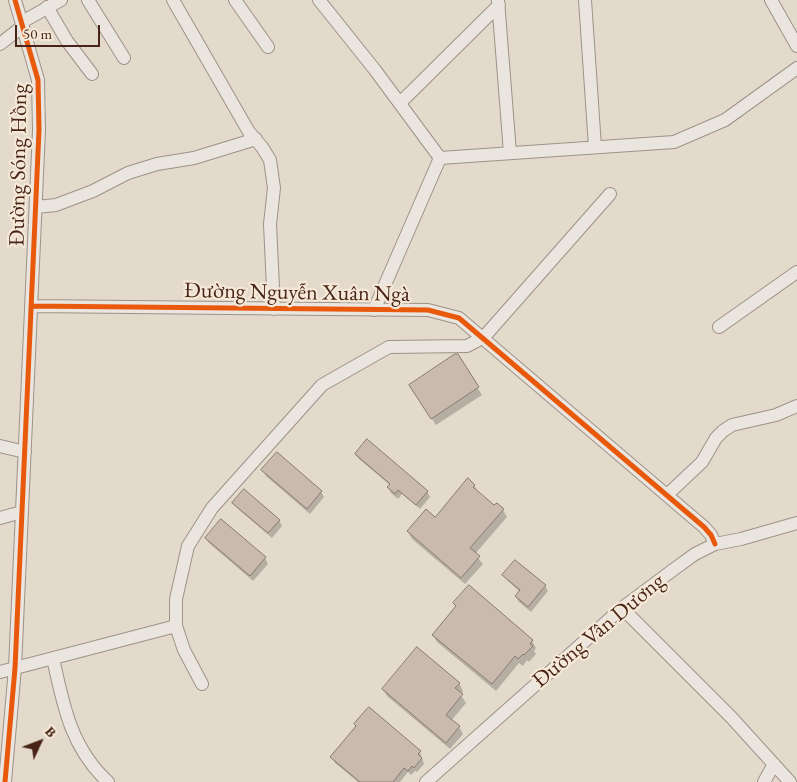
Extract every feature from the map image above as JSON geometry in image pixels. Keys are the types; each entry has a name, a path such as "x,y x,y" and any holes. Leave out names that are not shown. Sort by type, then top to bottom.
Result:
{"street":[{"name":"Đường Sóng Hồng","path":"5,782 15,668 39,130 38,80 15,0"},
{"path":"0,44 22,24 61,0"},
{"path":"88,0 124,58"},
{"path":"172,0 244,123 270,160 274,188 270,224 274,309"},
{"path":"235,0 268,47"},
{"path":"319,0 375,70 440,158"},
{"path":"585,0 595,147"},
{"path":"771,0 797,46"},
{"path":"400,103 499,2"},
{"path":"499,2 510,153"},
{"path":"48,7 67,41 92,74"},
{"path":"440,158 674,142 725,120 797,68"},
{"path":"36,207 56,205 93,191 128,173 157,164 194,158 256,139"},
{"path":"374,310 440,158"},
{"path":"202,684 184,650 176,626 176,599 188,546 212,508 322,385 389,347 467,346 484,337 610,194"},
{"path":"719,327 797,272"},
{"name":"Đường Nguyễn Xuân Ngà","path":"32,306 428,310 459,318 484,337 704,526 711,534 715,544"},
{"path":"666,495 702,462 716,438 723,431 732,425 776,415 797,406"},
{"path":"0,446 25,452"},
{"path":"0,518 22,512"},
{"name":"Đường Vân Dương","path":"426,782 622,608 683,562 715,544 741,539 797,523"},
{"path":"622,608 724,710 790,782"},
{"path":"0,672 176,626"},
{"path":"53,658 62,698 78,743 88,759 108,782"},
{"path":"764,782 774,764"}],"building":[{"path":"455,354 458,354 479,387 431,419 409,385"},
{"path":"367,439 428,491 416,505 398,490 395,494 387,487 390,484 355,454"},
{"path":"277,452 322,491 307,509 261,470"},
{"path":"468,478 475,485 473,487 494,505 497,503 504,509 470,548 480,556 461,578 407,531 426,509 435,517"},
{"path":"244,489 280,520 268,533 232,503"},
{"path":"221,519 266,557 250,576 205,538"},
{"path":"515,560 546,585 528,607 515,596 520,590 502,575"},
{"path":"469,585 533,640 530,644 533,646 518,659 515,656 492,684 432,635 456,606 453,603"},
{"path":"417,647 460,683 455,688 463,694 446,715 460,726 446,743 382,689"},
{"path":"369,707 421,751 418,754 422,758 414,768 412,766 408,771 404,768 393,782 360,782 330,757"}],"cycle path":[{"path":"5,782 15,668 39,130 38,80 15,0"},
{"path":"31,306 428,310 459,318 704,527 711,535 715,544"}]}
